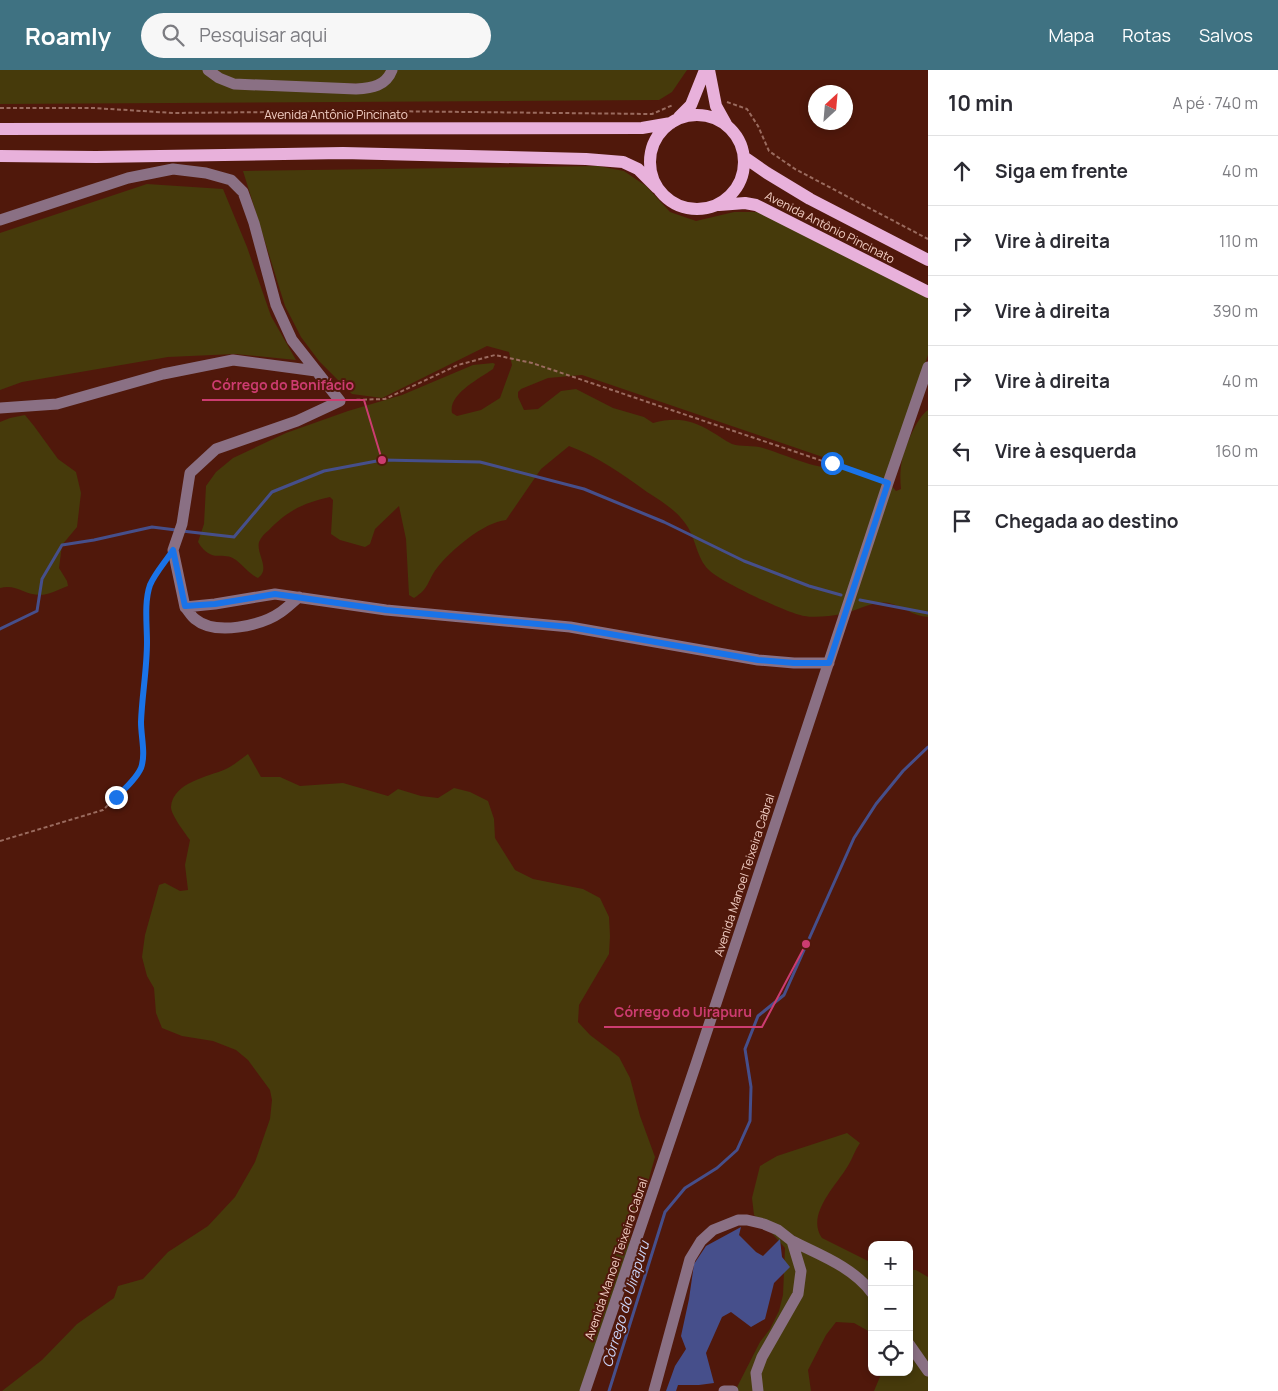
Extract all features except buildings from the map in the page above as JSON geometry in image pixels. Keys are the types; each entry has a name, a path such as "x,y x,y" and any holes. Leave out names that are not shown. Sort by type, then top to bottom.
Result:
{"main road":[{"path":"657,188 651,174 650,160 653,145 660,132 675,121 691,105 705,70"},
{"path":"709,70 714,98 726,124 735,133 741,144 744,157 744,172 738,186 729,197 717,205"},
{"name":"Avenida Antônio Pincinato","path":"0,129 642,128 675,121 690,115 703,115 715,118 726,124"},
{"name":"Avenida Antônio Pincinato","path":"0,156 343,153 586,159 623,162 638,169 666,198 678,205 704,209 717,205 744,203 756,205 928,292"},
{"name":"Avenida Antônio Pincinato","path":"744,157 767,174 810,199 928,260"}],"street":[{"path":"208,70 219,78 234,84 356,89 372,88 384,82 392,70"},
{"path":"0,220 128,178 173,169 206,173 231,180 243,192 254,223 276,305 292,340 340,401 297,421 216,449 190,473 182,524 173,550 185,606 196,619 209,625 228,629 259,622 280,613 299,597"},
{"path":"0,408 57,404 163,374 233,360 316,371"},
{"name":"Avenida Manoel Teixeira Cabral","path":"585,1391 928,367"},
{"path":"185,606 215,604 275,594 386,610 570,627 758,660 829,663"},
{"path":"654,1391 690,1259 701,1241 713,1230 738,1220 748,1220 764,1224 778,1230 792,1241 834,1261 868,1287"},
{"path":"758,1391 756,1373 762,1357 798,1294 801,1270 792,1241"},
{"path":"913,1350 928,1371"},
{"path":"724,1391 733,1391"}],"path":[{"path":"340,401 385,399 458,365 495,355 550,368 888,483"},
{"path":"0,840 104,810 130,784 141,767 143,747 141,725 147,654 147,609 150,586 173,550"}],"shaded area":[{"path":"0,70 205,70 220,82 360,93 395,70 687,70 672,92 659,100 0,104"},
{"path":"214,70 388,70 383,78 368,84 236,81"},
{"path":"598,166 624,171 646,186 670,212 696,221 734,212 764,212 928,296 928,355 897,447 890,484 896,491 901,489 901,467 906,448 916,425 928,410 928,617 917,615 894,604 883,602 871,604 848,613 823,616 808,617 784,610 715,575 701,560 689,529 673,510 610,466 569,446 541,469 506,520 478,531 459,545 437,568 426,588 414,598 409,595 406,539 399,506 375,529 370,544 365,547 340,540 331,534 333,500 330,497 297,508 276,523 260,540 259,547 263,570 258,578 231,557 208,553 198,542 204,524 206,486 216,472 233,458 286,433 348,411 402,395 473,365 493,363 495,364 493,369 460,393 452,406 452,413 457,416 481,410 500,398 512,365 509,352 487,346 382,398 352,394 319,361 301,337 285,306 243,171","holes":["582,375 852,467 829,468 818,466 763,448 732,444 697,424 683,420 653,423 644,417 613,408 576,389 561,391 538,409 524,410 518,397 518,392 548,378"]},
{"path":"147,184 223,189 247,247 271,316 296,360 235,354 168,357 22,382 0,390 0,233"},
{"path":"25,415 58,459 76,472 81,493 77,527 62,545 59,568 68,586 43,595 34,595 11,587 0,588 0,422"},
{"path":"248,754 261,777 280,777 300,786 343,783 388,796 398,789 421,796 438,798 454,788 470,792 488,801 494,819 495,838 515,870 533,879 583,889 600,898 609,917 609,954 579,1005 578,1022 590,1035 619,1057 630,1078 640,1116 655,1157 646,1189 637,1207 629,1246 580,1391 2,1391 42,1360 77,1324 114,1298 118,1286 143,1279 168,1252 208,1226 235,1197 255,1162 270,1119 272,1100 270,1090 248,1060 236,1050 213,1041 182,1036 162,1028 156,1013 154,988 147,976 142,957 145,935 159,885 165,883 180,891 188,890 185,865 190,840 173,815 171,807 173,799 185,786 226,769"},
{"path":"847,1133 860,1143 820,1209 818,1229 822,1238 868,1261 868,1331 854,1323 836,1322 826,1335 808,1370 811,1391 735,1391 760,1342 770,1329 779,1311 783,1295 785,1248 754,1215 752,1198 760,1166 777,1156"},
{"path":"913,1270 916,1270 928,1277 928,1391 874,1391 880,1376 913,1376"}],"water":[{"path":"741,1227 739,1235 756,1252 763,1256 780,1239 782,1257 790,1267 774,1283 765,1319 751,1327 731,1312 722,1317 706,1353 714,1383 678,1385 676,1391 666,1391 675,1366 686,1349 681,1336 694,1264 706,1246"}],"waterway":[{"path":"182,531 234,537 272,492 324,471 382,460 480,462 584,489 664,522 744,561 809,586 841,595"},
{"path":"0,629 37,611 42,579 62,545 152,527 176,530"},
{"path":"860,600 928,613"},
{"name":"Córrego do Uirapuru","path":"609,1391 665,1212 685,1188 717,1168 737,1150 750,1121 751,1087 745,1049 758,1016 784,995 854,838 876,804 903,771 928,747"}],"place":[{"name":"Córrego do Bonifácio","path":"382,460"},
{"name":"Córrego do Uirapuru","path":"806,944"}],"route":[{"path":"116,797 130,784 141,767 143,747 141,725 147,654 148,597 150,586 173,550 185,606 215,604 275,594 386,610 510,623 570,627 758,660 829,663 888,483 832,463"}]}
